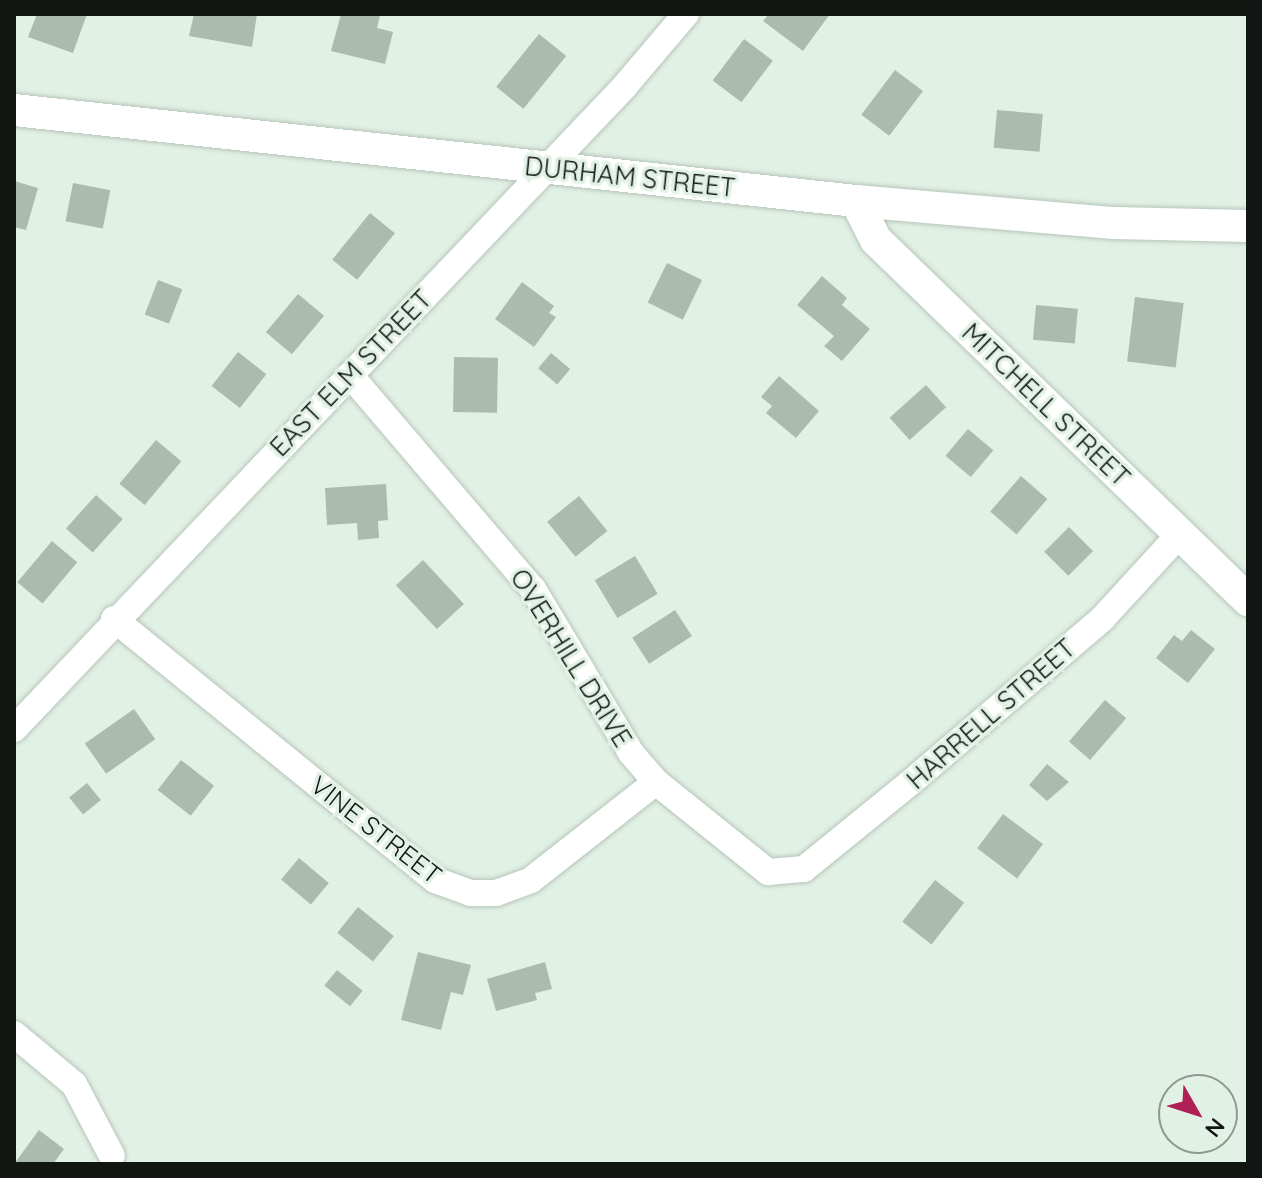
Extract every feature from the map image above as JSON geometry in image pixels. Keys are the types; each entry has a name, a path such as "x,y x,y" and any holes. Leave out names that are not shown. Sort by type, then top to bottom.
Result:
{"street":[{"name":"EAST ELM STREET","path":"14,729 114,619 547,168 686,14"},
{"name":"DURHAM STREET","path":"14,110 856,201 1114,223 1248,226"},
{"name":"MITCHELL STREET","path":"856,201 876,240 1248,600"},
{"name":"OVERHILL DRIVE","path":"350,375 533,589 609,721 656,782 754,864 786,874"},
{"name":"HARRELL STREET","path":"786,874 804,869 886,803 1102,619 1180,534"},
{"name":"VINE STREET","path":"114,619 435,880 470,893 496,893 531,880 656,782"},
{"path":"14,1034 74,1084 112,1156"}],"building":[{"path":"37,14 87,14 73,53 28,37"},
{"path":"194,14 257,14 252,47 189,36"},
{"path":"341,14 380,16 377,28 393,32 385,64 331,51"},
{"path":"769,14 830,14 803,51 763,21"},
{"path":"539,34 566,56 523,109 496,87"},
{"path":"744,39 773,61 741,102 713,81"},
{"path":"895,70 923,91 889,136 861,115"},
{"path":"997,110 1043,114 1040,152 994,148"},
{"path":"14,181 38,188 26,230 14,227"},
{"path":"73,183 110,190 103,229 66,221"},
{"path":"370,213 395,233 357,280 332,260"},
{"path":"667,263 702,280 683,320 648,303"},
{"path":"822,276 847,298 842,305 870,329 842,361 824,346 834,336 797,305"},
{"path":"158,280 182,289 169,324 145,315"},
{"path":"522,282 554,306 549,313 556,317 534,347 495,319"},
{"path":"298,294 324,316 292,354 266,332"},
{"path":"1135,297 1184,303 1176,367 1127,362"},
{"path":"1036,305 1078,309 1075,344 1033,340"},
{"path":"238,352 266,374 240,408 212,386"},
{"path":"551,353 570,369 557,384 538,368"},
{"path":"454,357 498,358 497,413 453,412"},
{"path":"779,376 819,411 796,438 766,413 772,406 761,397"},
{"path":"926,385 946,407 910,440 890,418"},
{"path":"968,429 993,450 971,477 946,456"},
{"path":"156,440 181,461 145,505 119,484"},
{"path":"1021,476 1047,499 1017,534 990,511"},
{"path":"386,484 388,520 378,521 379,538 358,540 357,523 327,525 325,488"},
{"path":"96,495 123,519 93,553 66,528"},
{"path":"579,496 607,531 575,557 547,522"},
{"path":"1069,527 1093,551 1068,576 1044,552"},
{"path":"52,541 77,562 43,604 17,582"},
{"path":"635,556 658,594 617,618 595,580"},
{"path":"423,560 464,604 437,629 396,585"},
{"path":"675,610 692,636 649,664 632,638"},
{"path":"1191,630 1215,649 1188,683 1156,658 1174,635 1182,641"},
{"path":"1105,700 1126,718 1090,760 1069,742"},
{"path":"134,709 155,739 106,774 85,743"},
{"path":"181,760 214,786 191,816 158,790"},
{"path":"1047,764 1069,782 1047,801 1029,785"},
{"path":"87,783 101,800 83,815 69,797"},
{"path":"1003,814 1043,844 1017,878 977,848"},
{"path":"299,858 329,883 311,905 281,879"},
{"path":"935,880 964,903 932,945 902,922"},
{"path":"358,907 394,936 373,962 337,933"},
{"path":"418,952 471,965 463,995 451,992 441,1030 401,1020"},
{"path":"545,962 552,989 535,993 537,1000 496,1011 487,979"},
{"path":"337,970 363,991 350,1006 324,986"},
{"path":"39,1130 64,1149 53,1164 14,1164"}]}
